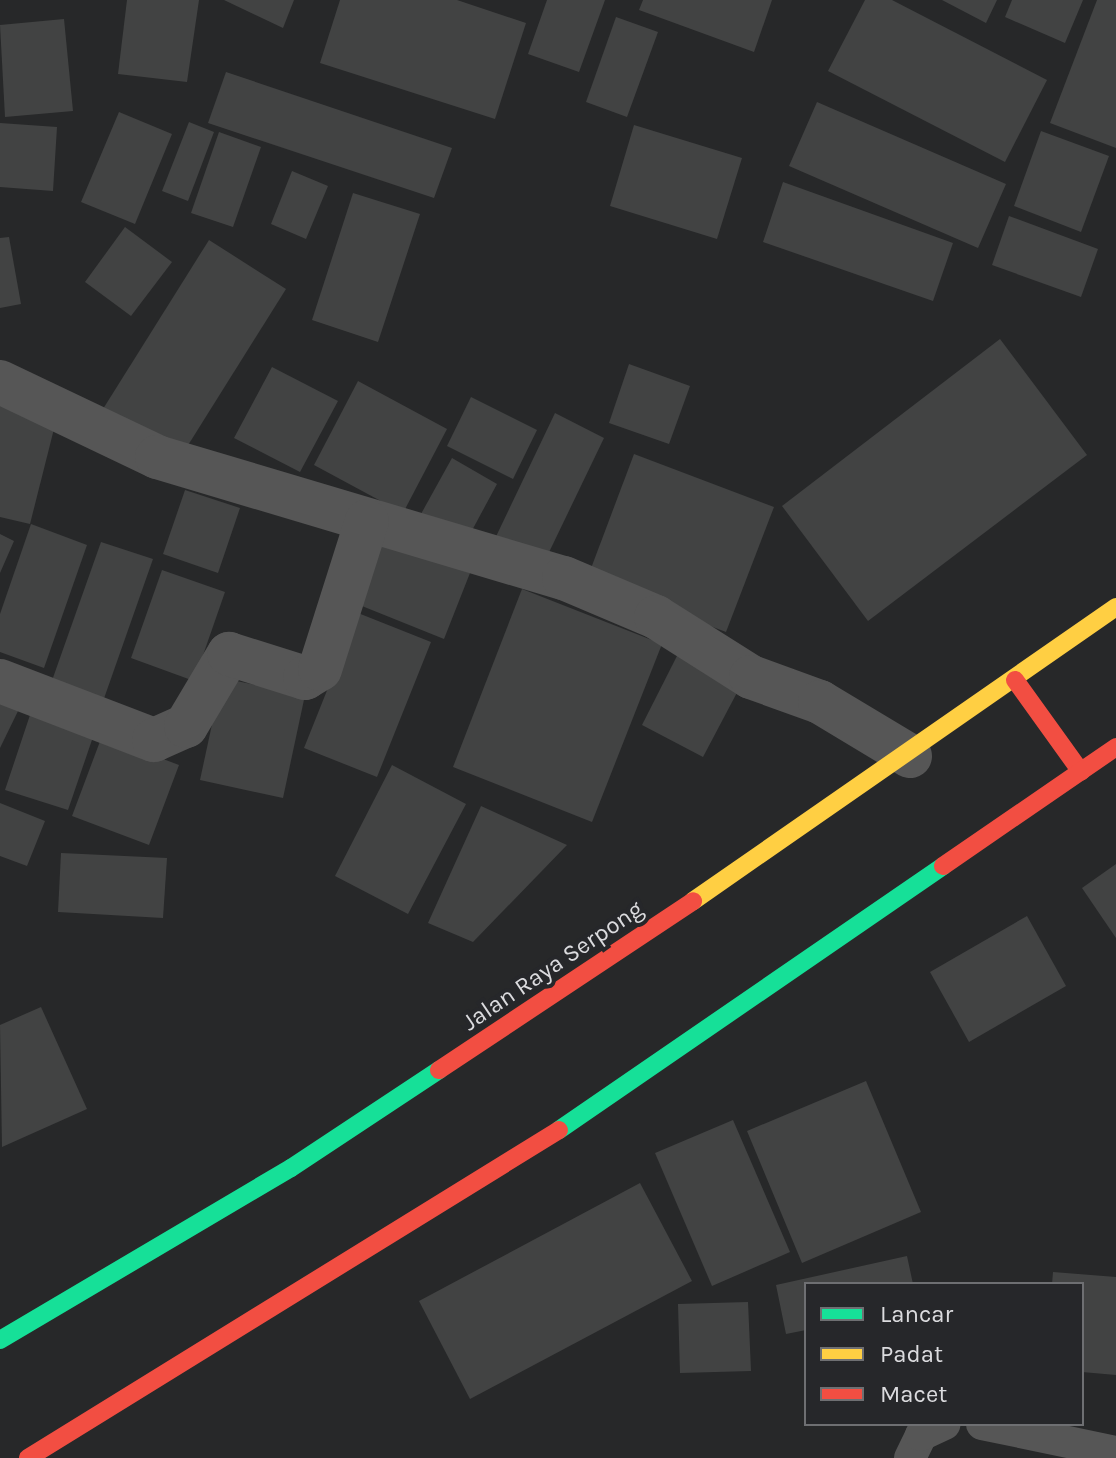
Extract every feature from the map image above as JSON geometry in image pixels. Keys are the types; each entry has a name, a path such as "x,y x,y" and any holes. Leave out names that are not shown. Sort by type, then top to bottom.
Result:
{"main road":[{"name":"Jalan Raya Serpong","path":"0,1340 291,1168 910,756 1116,607"},
{"path":"1015,680 1081,772"},
{"path":"28,1458 525,1153 1116,747"}],"street":[{"path":"0,382 157,457 564,578 645,612 751,677 820,702 910,756"},
{"path":"0,681 154,740 186,726 229,654 305,678 320,669 367,521"}],"lane":[{"path":"910,1458 921,1435 941,1426"},
{"path":"992,1426 1116,1452"}],"building":[{"path":"127,0 199,0 187,82 118,74"},
{"path":"224,0 294,0 283,28"},
{"path":"340,0 457,0 526,23 495,119 320,63"},
{"path":"547,0 605,0 579,72 528,54"},
{"path":"643,0 772,0 754,52 639,10"},
{"path":"865,0 892,0 1047,80 1005,162 828,71"},
{"path":"942,0 997,0 986,23"},
{"path":"1012,0 1083,0 1065,43 1005,17"},
{"path":"1097,0 1116,0 1116,148 1050,123"},
{"path":"616,17 658,32 627,117 586,102"},
{"path":"64,19 73,111 5,117 0,25"},
{"path":"226,72 452,148 434,198 208,123"},
{"path":"817,102 1006,184 978,248 789,166"},
{"path":"119,112 172,134 135,224 81,202"},
{"path":"189,122 214,132 188,201 162,191"},
{"path":"0,123 57,127 53,191 0,187"},
{"path":"634,125 742,158 717,239 610,206"},
{"path":"1041,131 1109,156 1081,232 1014,206"},
{"path":"219,132 261,147 233,227 191,213"},
{"path":"292,171 328,186 306,239 271,224"},
{"path":"783,182 953,243 933,301 763,242"},
{"path":"353,193 420,214 378,342 312,320"},
{"path":"1009,216 1098,249 1081,297 992,265"},
{"path":"125,227 172,262 131,316 85,282"},
{"path":"9,237 21,304 0,308 0,238"},
{"path":"209,240 286,289 180,458 103,409"},
{"path":"1000,339 1087,455 868,621 782,506"},
{"path":"629,364 690,386 669,444 609,423"},
{"path":"272,367 338,401 300,472 234,438"},
{"path":"358,381 447,429 403,513 314,465"},
{"path":"471,397 537,430 513,479 447,446"},
{"path":"0,402 57,417 30,524 0,517"},
{"path":"555,413 604,438 540,571 491,547"},
{"path":"634,454 774,507 726,632 587,579"},
{"path":"452,458 497,484 462,549 416,523"},
{"path":"185,490 240,508 218,573 163,554"},
{"path":"31,524 87,545 44,668 0,652 0,614"},
{"path":"0,534 14,541 0,573"},
{"path":"378,537 470,573 444,639 352,602"},
{"path":"101,542 153,559 101,707 49,689"},
{"path":"162,570 225,592 194,681 131,658"},
{"path":"522,589 662,644 592,822 453,767"},
{"path":"358,613 431,642 377,777 304,748"},
{"path":"679,652 741,685 703,757 642,725"},
{"path":"222,678 305,695 283,798 200,780"},
{"path":"0,700 19,709 0,748"},
{"path":"31,712 94,734 68,810 5,790"},
{"path":"102,736 179,765 149,845 72,816"},
{"path":"392,765 466,804 408,914 335,876"},
{"path":"0,803 45,821 27,866 0,856"},
{"path":"481,806 567,845 473,942 428,923"},
{"path":"61,853 167,858 163,918 58,912"},
{"path":"1116,864 1116,938 1082,888"},
{"path":"1027,916 1066,986 969,1042 930,972"},
{"path":"41,1007 87,1109 2,1147 0,1025"},
{"path":"866,1081 921,1212 802,1263 747,1131"},
{"path":"733,1120 790,1252 712,1286 655,1153"},
{"path":"640,1183 692,1281 470,1399 419,1301"},
{"path":"907,1256 913,1282 804,1282 804,1330 786,1334 776,1285"},
{"path":"1053,1272 1116,1277 1116,1375 1084,1372 1084,1282 1052,1282"},
{"path":"748,1302 751,1371 680,1373 678,1304"}],"traffic: fast":[{"path":"559,1130 943,866"},
{"path":"0,1340 291,1168 439,1070"}],"traffic: slow":[{"path":"693,901 1116,607"}],"traffic: jam":[{"path":"1015,680 1081,772"},
{"path":"943,866 1116,747"},
{"path":"439,1070 693,901"},
{"path":"28,1458 559,1130"}]}
